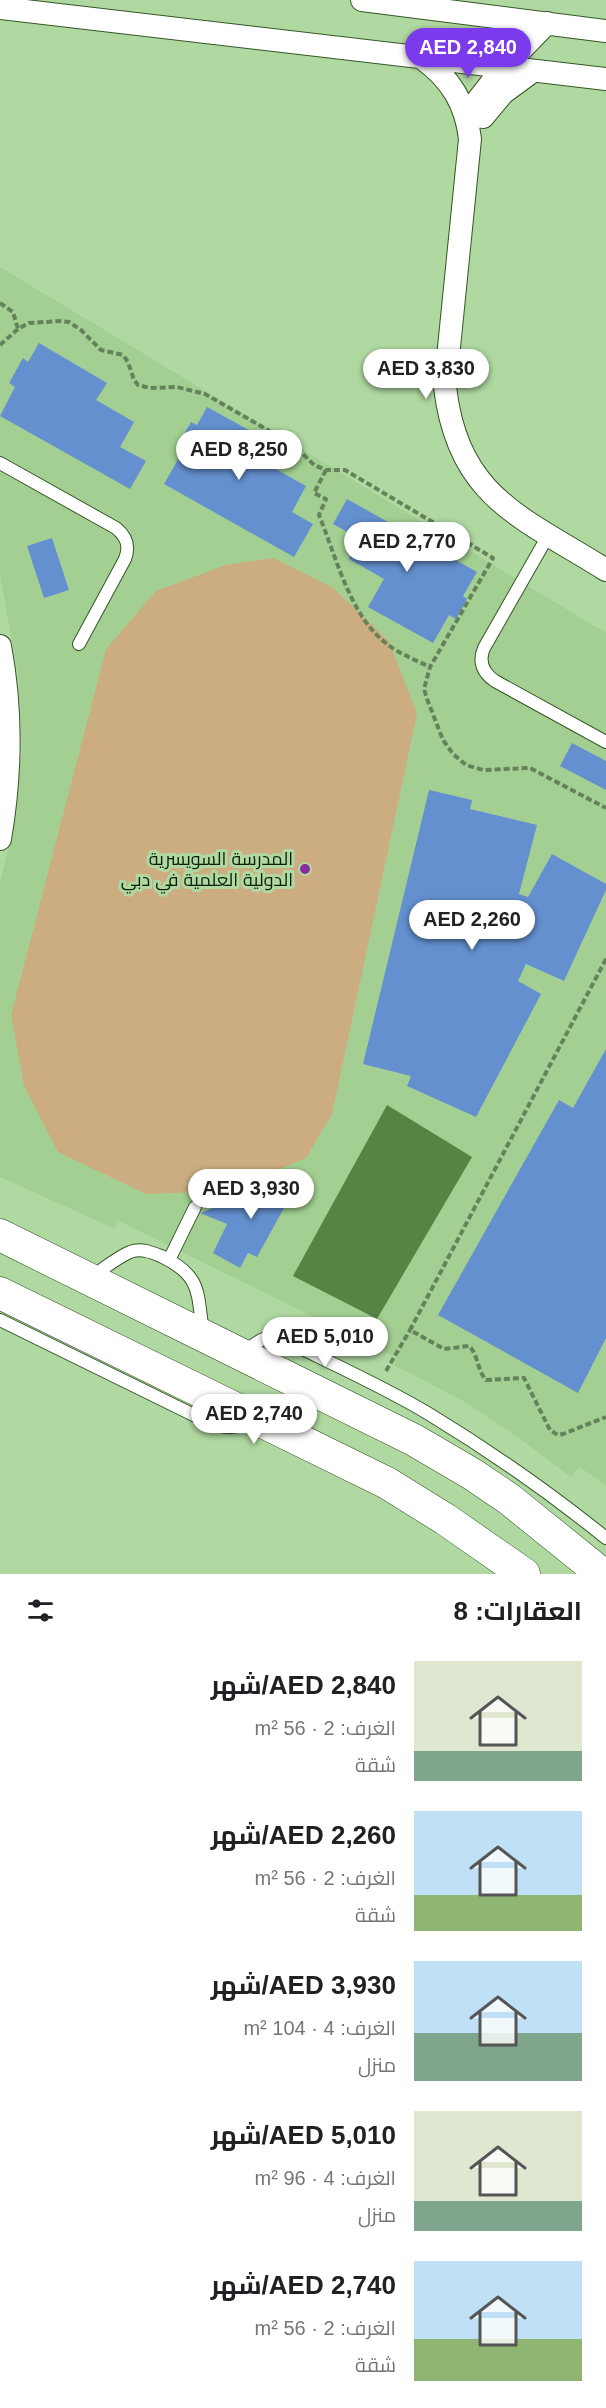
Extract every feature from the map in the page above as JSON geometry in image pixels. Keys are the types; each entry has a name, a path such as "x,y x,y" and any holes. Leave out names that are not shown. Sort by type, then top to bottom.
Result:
{"street":[{"path":"362,0 606,31"},
{"path":"0,8 606,79"},
{"path":"466,115 503,68 547,23"},
{"path":"421,58 439,71 454,88 466,115 470,139 445,387 448,413 462,453 480,482 498,501 606,570"},
{"path":"470,139 490,107 510,87 533,71"},
{"path":"0,646 6,689 9,766 0,839"},
{"path":"0,1235 240,1355 363,1413 472,1474 549,1529 602,1574"},
{"path":"0,1293 387,1483 445,1519 524,1574"}],"lane":[{"path":"0,463 116,528 127,542 128,550 125,559 79,644"},
{"path":"549,534 484,648 482,666 485,673 495,681 606,742"},
{"path":"169,1260 195,1207"},
{"path":"88,1279 131,1252 147,1251 169,1260 185,1270 196,1285 204,1337"},
{"path":"0,1320 210,1423 226,1428 238,1427 255,1418"},
{"path":"240,1355 264,1338 278,1337 378,1386 428,1413 467,1438 579,1516 606,1538"}],"path":[{"path":"0,303 13,312 18,329"},
{"path":"0,345 18,329 29,323 61,321 76,325 100,350 123,355 138,385 150,388 177,387 205,394 294,445 314,465 326,470 345,470 493,558 430,667 424,689 443,740 453,754 466,765 483,771 530,768 606,808"},
{"path":"326,470 314,493 326,499 319,515 356,608 367,626 381,639 394,649 430,667"},
{"path":"378,1386 410,1330 606,959"},
{"path":"410,1330 444,1349 469,1346 486,1380 524,1378 550,1430 554,1433 563,1434 606,1417"}],"shaded area":[{"name":"المدرسة السويسرية الدولية العلمية في دبي","path":"0,267 606,633 606,1486 580,1467 571,1477 519,1438 465,1402 394,1365 397,1358 117,1220 115,1229 0,1177 0,882 7,855 22,754 18,675 0,575"},
{"path":"273,558 332,587 389,641 417,714 332,1114 306,1158 227,1191 146,1194 58,1152 24,1086 11,1015 106,649 156,591 226,565"},
{"path":"387,1105 472,1157 377,1319 293,1276"}],"building":[{"path":"39,343 107,383 96,400 134,422 120,447 146,461 130,489 0,416 15,387 9,383 23,358 28,362"},
{"path":"207,407 276,445 265,463 306,486 292,512 313,524 294,557 164,484 183,451 176,448 191,422 197,425"},
{"path":"347,499 477,572 463,596 467,599 456,619 449,615 433,643 368,607 384,579 349,559 360,539 333,524"},
{"path":"52,538 69,590 44,598 27,546"},
{"path":"572,743 606,761 606,790 560,766"},
{"path":"429,790 472,800 470,809 537,825 519,894 528,897 552,854 606,884 606,890 564,981 526,964 518,981 541,994 476,1117 407,1086 411,1076 363,1064"},
{"path":"606,1049 606,1338 578,1393 438,1315 559,1100 573,1108"},
{"path":"284,1177 300,1179 257,1257 248,1253 240,1268 213,1253 227,1224 200,1213 243,1197"}],"place":[{"name":"المدرسة السويسرية الدولية العلمية في دبي","path":"305,869"}]}
